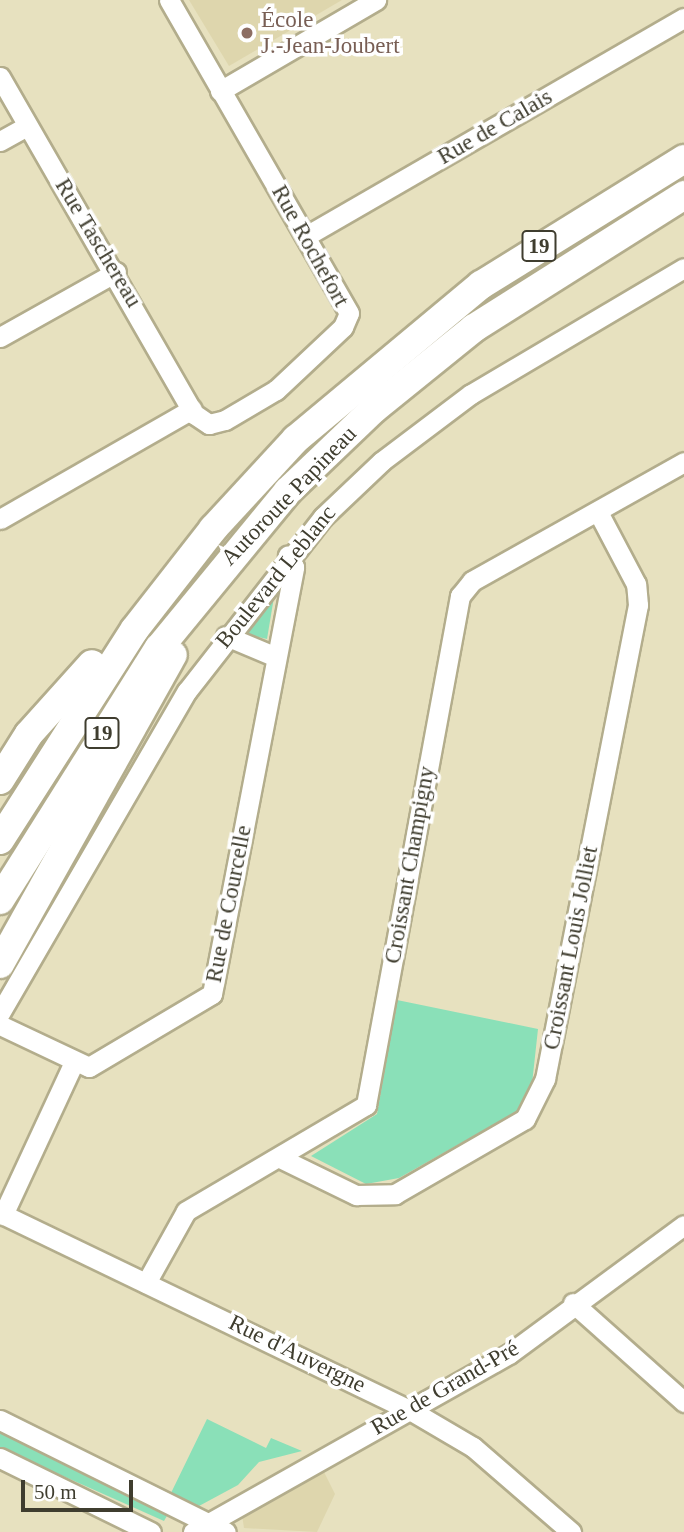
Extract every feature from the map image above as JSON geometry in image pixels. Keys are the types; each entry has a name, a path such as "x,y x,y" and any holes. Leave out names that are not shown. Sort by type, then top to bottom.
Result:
{"highway":[{"name":"Autoroute Papineau","path":"0,840 88,695 191,556 296,439 427,325 524,256 684,159"},
{"name":"Autoroute Papineau","path":"0,901 128,693 216,573 288,491 422,368 556,272 684,195"},
{"path":"0,780 29,734 191,556"},
{"path":"0,964 216,573"}],"street":[{"name":"Rue Rochefort","path":"169,0 348,309 345,324 260,402 213,424 192,410"},
{"path":"220,91 376,0"},
{"name":"Rue de Calais","path":"306,236 684,18"},
{"name":"Rue Taschereau","path":"0,78 116,272 192,410"},
{"path":"0,141 27,126"},
{"name":"Boulevard Leblanc","path":"0,1013 172,716 226,636 288,556 360,480 439,417 684,268"},
{"path":"0,337 116,272"},
{"path":"0,519 192,410"},
{"name":"Croissant Champigny","path":"146,1283 186,1211 366,1105 460,596 472,581 684,462"},
{"name":"Croissant Louis Jolliet","path":"280,1158 356,1195 395,1194 507,1132 525,1119 540,1089 638,605 636,584 598,512"},
{"name":"Rue de Courcelle","path":"74,1064 95,1065 212,994 293,567 288,556"},
{"path":"226,636 276,657"},
{"path":"0,1025 74,1064 1,1214"},
{"name":"Rue d'Auvergne","path":"1,1214 410,1410 472,1447 571,1532"},
{"name":"Rue de Grand-Pré","path":"200,1527 509,1354 572,1303 684,1225"},
{"path":"572,1303 684,1402"},
{"path":"0,1420 200,1527 226,1532"},
{"path":"0,1458 151,1532"}],"shaded area":[{"name":"École J.-Jean-Joubert","path":"189,0 342,0 229,66"},
{"path":"323,1470 335,1494 317,1532 244,1528 242,1515"}],"green space":[{"path":"275,591 267,639 246,634 243,631"},
{"path":"397,1000 538,1029 532,1084 518,1111 399,1178 366,1184 311,1156 377,1114"},
{"path":"207,1419 266,1448 271,1438 302,1451 259,1462 238,1485 199,1506 171,1493"},
{"path":"0,1430 168,1514 164,1521 0,1448"}],"place":[{"name":"École J.-Jean-Joubert","path":"247,33"}]}
